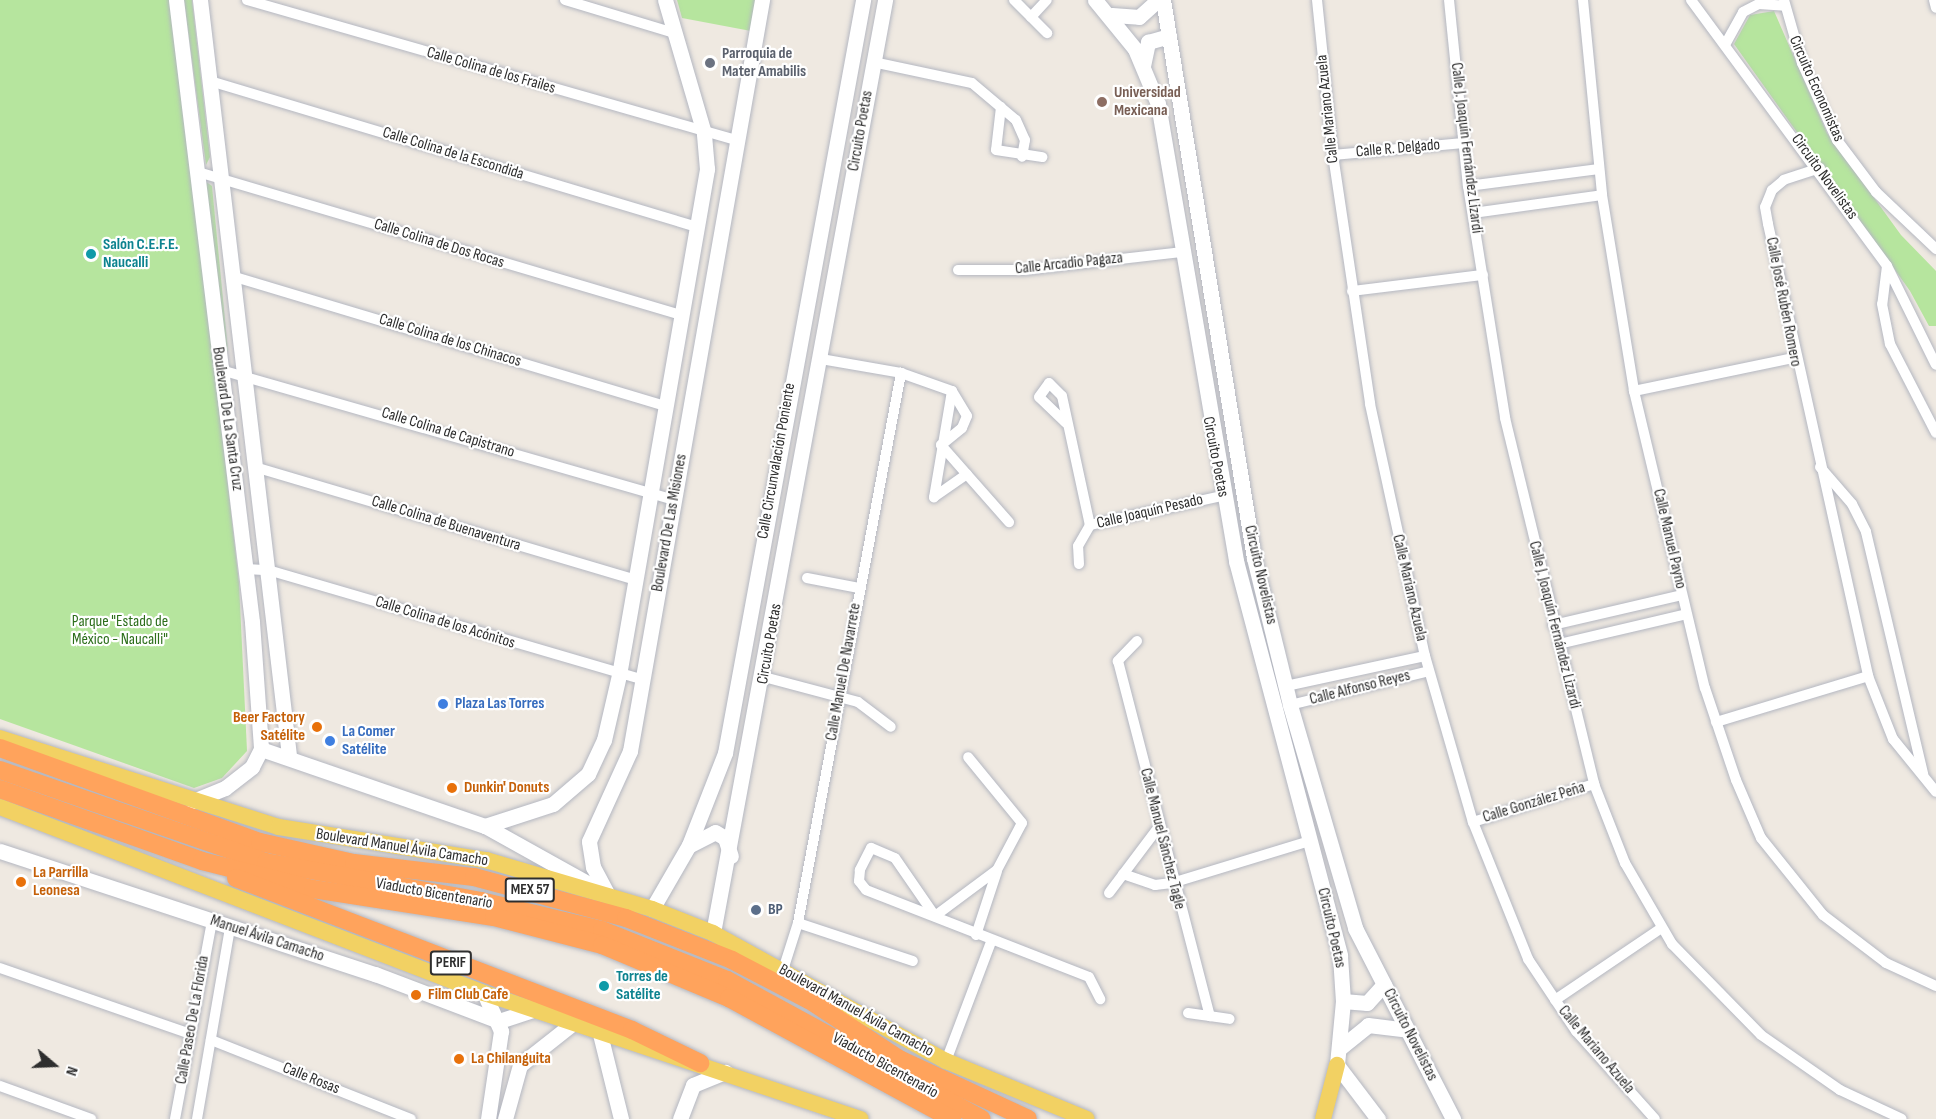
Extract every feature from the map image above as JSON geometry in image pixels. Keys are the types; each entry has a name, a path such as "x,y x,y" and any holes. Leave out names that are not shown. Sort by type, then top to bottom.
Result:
{"highway":[{"name":"Boulevard Manuel Ávila Camacho","path":"0,748 260,842 354,863 474,878 627,918 732,960 809,1000 899,1059 1028,1119"},
{"name":"Viaducto Bicentenario","path":"0,770 266,862 481,901 602,930 727,980 982,1119"},
{"name":"MEX 57","path":"0,789 202,861 313,889 494,917 602,945 729,998 952,1119"},
{"name":"PERIF","path":"202,861 258,889 632,1030 700,1063"}],"main road":[{"name":"Boulevard De La Santa Cruz","path":"177,0 246,569 261,749"},
{"name":"Boulevard De La Santa Cruz","path":"200,0 247,373 289,755"},
{"name":"Boulevard De Las Misiones","path":"485,826 553,804 588,774 604,740 619,675 707,169 704,133 665,0"},
{"name":"Boulevard De Las Misiones","path":"608,895 592,867 589,841 611,787 630,751 762,0"},
{"name":"Calle Circunvalación Poniente","path":"652,909 689,845 725,753 863,0"},
{"name":"Circuito Poetas","path":"713,933 731,856 764,677 885,0"},
{"name":"Circuito Poetas","path":"1095,0 1112,15 1143,66 1163,130 1222,496 1268,698 1336,932 1343,1000 1341,1048 1337,1065"},
{"path":"1112,15 1139,17 1158,0"},
{"name":"Circuito Novelistas","path":"1163,0 1248,525 1290,705 1338,880 1406,1030 1450,1113"},
{"path":"1143,66 1148,42 1169,36"},
{"path":"787,405 812,408"},
{"name":"Boulevard Manuel Ávila Camacho","path":"0,738 279,827 486,860 652,909 713,933 946,1061 1087,1119"},
{"path":"192,801 225,788 252,767 261,749 289,755 485,826 608,895"},
{"path":"588,774 611,787"},
{"path":"0,807 484,993 600,1034 700,1063 861,1119"},
{"path":"689,845 715,832 725,838 731,856"},
{"name":"Manuel Ávila Camacho","path":"0,851 212,921 499,1021"},
{"path":"1343,1000 1367,1003 1384,984"},
{"path":"484,993 499,1021 501,1048 488,1119"},
{"path":"499,1021 533,1010"},
{"path":"505,1119 520,1065 572,1024"},
{"path":"1341,1048 1368,1024 1406,1030"},
{"path":"600,1034 621,1119"},
{"path":"1323,1119 1337,1065"},
{"path":"1337,1065 1378,1119"},
{"path":"680,1119 693,1085 726,1072"}],"street":[{"name":"Calle Colina de los Frailes","path":"247,0 704,133 736,140"},
{"path":"565,0 674,33"},
{"path":"1014,0 1047,33"},
{"path":"1031,17 1047,0"},
{"name":"Calle Mariano Azuela","path":"1317,0 1333,155 1352,291 1379,449 1425,656 1473,822 1506,912 1555,1000 1655,1119"},
{"name":"Calle J. Joaquín Fernández Lizardi","path":"1449,0 1468,186 1505,418 1553,625 1594,784 1625,863 1660,928 1775,1046 1840,1090 1902,1119"},
{"name":"Calle Manuel Payno","path":"1583,0 1602,195 1634,391 1682,595 1716,722 1747,809 1788,876 1854,940 1936,986"},
{"name":"Circuito Novelistas","path":"1691,0 1820,168 1887,266 1931,338 1936,365"},
{"path":"1934,0 1936,8"},
{"path":"1726,43 1743,12 1767,3 1785,3"},
{"name":"Circuito Economistas","path":"1785,3 1802,63 1837,140 1876,192 1936,249"},
{"path":"873,62 972,83 1001,107 1022,131 1022,157"},
{"name":"Calle Colina de la Escondida","path":"210,81 697,227"},
{"path":"1001,107 996,150 1022,157 1042,157"},
{"name":"Calle R. Delgado","path":"1333,155 1463,143"},
{"name":"Calle José Rubén Romero","path":"1820,168 1784,180 1765,207 1794,358 1868,676 1893,739 1936,792"},
{"path":"1468,186 1599,169"},
{"name":"Calle Colina de Dos Rocas","path":"198,172 681,315"},
{"path":"1473,213 1602,195"},
{"name":"Calle Arcadio Pagaza","path":"958,270 1024,270 1181,252"},
{"path":"1887,266 1882,304 1890,344 1936,433"},
{"path":"1352,291 1483,275"},
{"name":"Calle Colina de los Chinacos","path":"235,277 666,406"},
{"path":"1634,391 1794,358"},
{"path":"821,359 902,373 952,391 967,417 962,428 941,445"},
{"name":"Calle Colina de Capistrano","path":"221,370 247,373 674,500"},
{"name":"Calle Manuel De Navarrete","path":"783,970 798,923 902,373"},
{"path":"1066,423 1039,397 1049,383 1058,387 1090,525"},
{"path":"952,391 941,445 934,497 967,474"},
{"path":"941,445 1009,522"},
{"name":"Calle José Rubén Romero","path":"1818,466 1852,504 1866,532 1923,775"},
{"name":"Calle Colina de Buenaventura","path":"258,468 635,580"},
{"name":"Calle Joaquín Pesado","path":"1079,564 1082,535 1090,525 1222,496"},
{"name":"Calle Colina de los Acónitos","path":"246,569 268,570 619,675 643,680"},
{"path":"807,578 860,588"},
{"path":"1553,625 1682,595"},
{"path":"1558,644 1687,614"},
{"name":"Calle Manuel Sánchez Tagle","path":"1137,641 1118,661 1172,883 1210,1016"},
{"name":"Calle Alfonso Reyes","path":"1286,686 1425,656"},
{"name":"Calle Alfonso Reyes","path":"1290,705 1429,671"},
{"path":"1716,722 1868,676"},
{"path":"764,677 840,696 874,712 891,727"},
{"path":"968,757 1022,823 997,870 976,935"},
{"name":"Calle González Peña","path":"1473,822 1594,784"},
{"path":"1109,892 1158,828"},
{"path":"1123,874 1155,885 1172,883 1309,841"},
{"path":"935,916 895,858 871,848 860,870 859,881 866,890 935,916 991,942 1089,977 1100,999"},
{"path":"935,916 997,870"},
{"name":"Calle Paseo De La Florida","path":"175,1119 212,921"},
{"path":"798,923 913,961"},
{"name":"Calle Paseo De La Florida","path":"197,1119 230,928"},
{"path":"1555,1000 1660,928"},
{"path":"946,1061 991,942"},
{"path":"0,968 191,1034"},
{"path":"1188,1013 1230,1019"},
{"name":"Calle Rosas","path":"211,1040 411,1119"},
{"path":"0,1086 92,1119"},
{"name":"Circuito Novelistas","path":"1450,1113 1459,1119"}],"green space":[{"name":"Parque \"Estado de México - Naucalli\"","path":"0,0 173,0 239,583 247,751 222,778 194,788 0,719"},
{"path":"184,0 192,0 210,157 206,165"},
{"path":"677,0 756,0 751,31 682,18"},
{"path":"1774,11 1827,133 1901,235 1936,271 1936,326 1929,326 1910,291 1734,44 1750,15"},
{"path":"205,181 212,186 228,351 226,351"}],"place":[{"name":"Parroquia de Mater Amabilis","path":"710,63"},
{"name":"Universidad Mexicana","path":"1102,102"},
{"name":"Salón C.E.F.E. Naucalli","path":"91,254"},
{"name":"Plaza Las Torres","path":"443,704"},
{"name":"Beer Factory Satélite","path":"317,727"},
{"name":"La Comer Satélite","path":"330,741"},
{"name":"Dunkin' Donuts","path":"452,788"},
{"name":"La Parrilla Leonesa","path":"21,882"},
{"name":"BP","path":"756,910"},
{"name":"Torres de Satélite","path":"604,986"},
{"name":"Film Club Cafe","path":"416,995"},
{"name":"La Chilanguita","path":"459,1059"}]}
